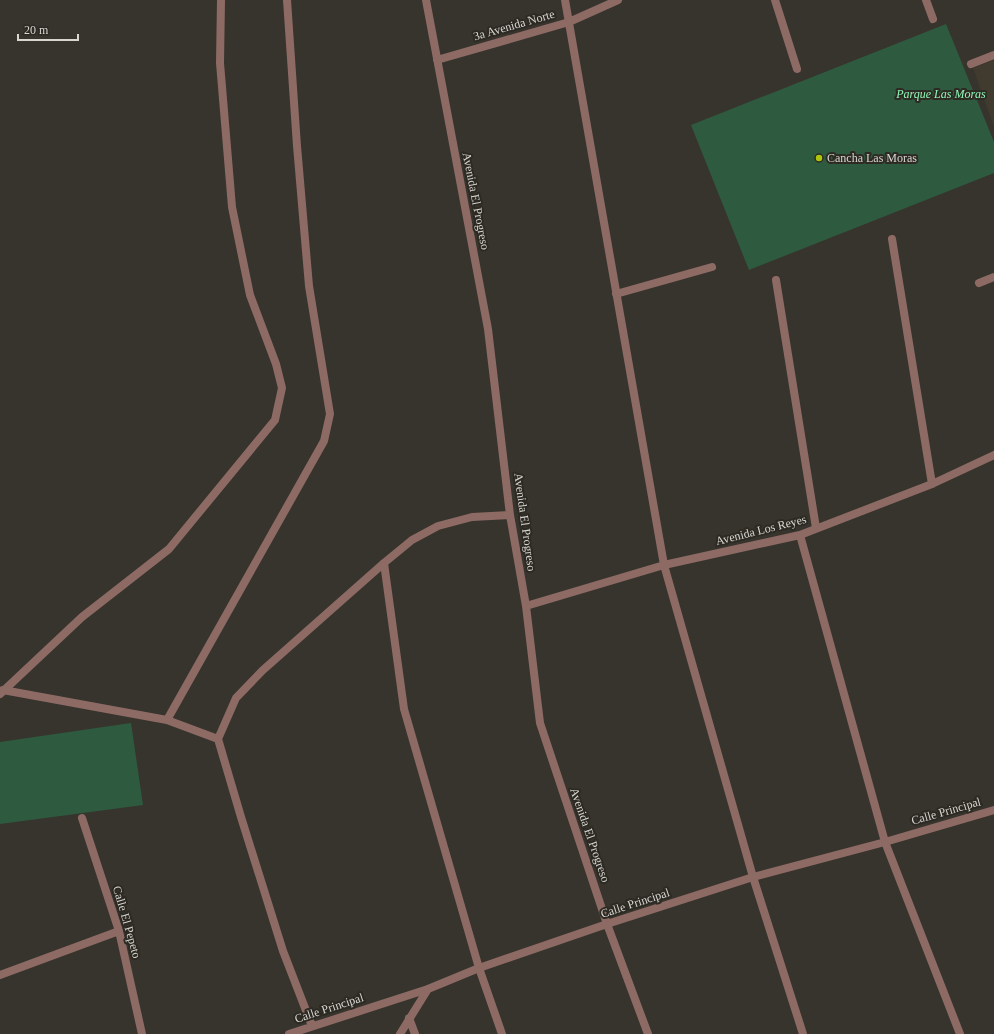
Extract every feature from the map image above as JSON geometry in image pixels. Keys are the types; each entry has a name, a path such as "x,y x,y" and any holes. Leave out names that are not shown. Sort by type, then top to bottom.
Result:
{"street":[{"path":"2,692 82,617 169,549 275,420 282,388 276,364 250,295 232,208 220,63 221,0"},
{"path":"167,720 324,441 330,414 309,286 297,146 287,0"},
{"name":"Avenida El Progreso","path":"426,0 488,329 510,515 526,606 540,723 607,924 648,1034"},
{"path":"565,0 664,565 753,877 803,1034"},
{"name":"3a Avenida Norte","path":"437,60 569,22 618,0"},
{"path":"775,0 797,70"},
{"path":"926,0 933,19"},
{"path":"971,64 994,55"},
{"path":"892,239 932,484"},
{"path":"616,294 712,266"},
{"path":"979,284 994,277"},
{"path":"776,280 816,528"},
{"name":"Avenida Los Reyes","path":"526,606 664,565 800,535 932,484 994,455"},
{"path":"312,1026 282,951 240,817 218,739 236,698 263,670 412,540 438,526 472,517 510,515"},
{"path":"800,535 885,842 960,1034"},
{"path":"384,563 404,709 479,968 502,1034"},
{"path":"2,692 167,720 218,739"},
{"name":"Calle Principal","path":"289,1034 428,989 479,968 607,924 753,877 885,842 994,810"},
{"name":"Calle El Pepeto","path":"82,818 119,930 142,1034"},
{"path":"0,975 119,930"},
{"path":"400,1034 428,989"},
{"path":"409,1018 415,1034"}],"shaded area":[{"path":"994,60 994,127 973,68"}],"green space":[{"name":"Cancha Las Moras","path":"946,24 994,142 994,173 749,270 691,125"},
{"path":"131,723 143,805 0,824 0,742"}],"place":[{"name":"Cancha Las Moras","path":"819,158"}],"park label":[{"name":"Parque Las Moras","path":"941,94"}]}
